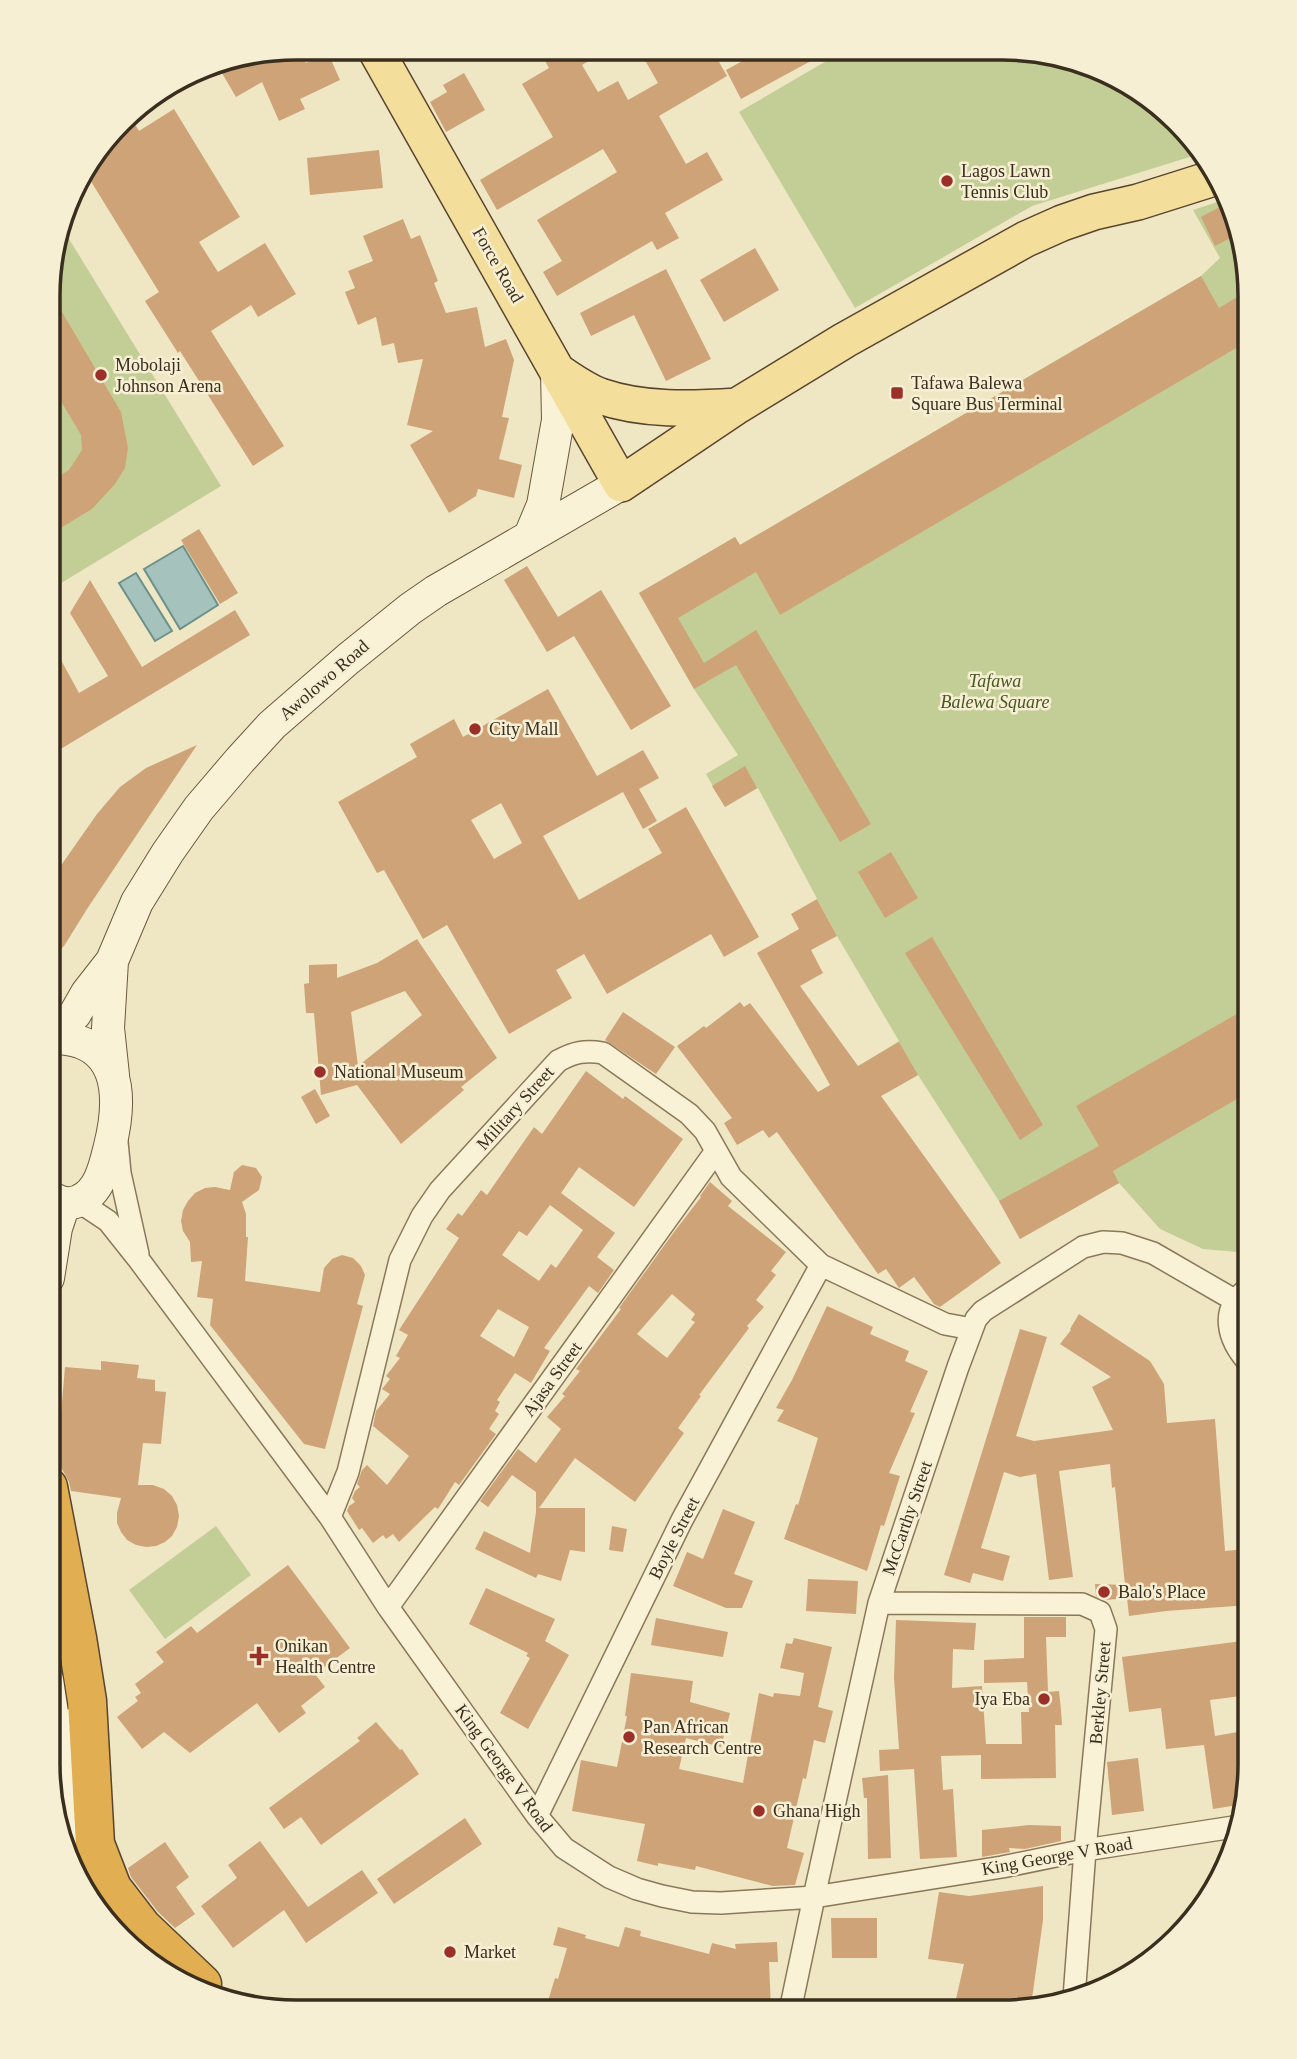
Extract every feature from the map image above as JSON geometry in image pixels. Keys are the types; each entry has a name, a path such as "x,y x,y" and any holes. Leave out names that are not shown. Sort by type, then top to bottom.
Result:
{"highway":[{"path":"60,1549 87,1701 95,1844 112,1888 142,1927 194,1977"}],"main road":[{"name":"Force Road","path":"381,60 621,484"},
{"path":"621,484 737,406 856,333 1026,239 1094,212 1138,202 1208,180"},
{"path":"557,370 576,384 600,396 645,406 737,406"},
{"path":"530,536 543,505 558,420 557,370"},
{"name":"Awolowo Road","path":"112,961 137,902 168,852 199,808 272,725 410,609 621,484"},
{"path":"60,1028 75,1014 87,993 112,961"},
{"path":"63,1201 85,1198 104,1173 116,1123 116,1095 108,1028 112,961"},
{"path":"60,1039 92,1047 101,1054 113,1075"},
{"path":"60,1635 69,1693 72,1753 68,1824"}],"street":[{"name":"Military Street","path":"330,1517 348,1472 400,1260 422,1216 440,1190 558,1060 574,1052 588,1050 603,1053 689,1114 705,1131 731,1177 821,1265 945,1324 972,1329"},
{"path":"116,1123 120,1173 139,1260"},
{"name":"Ajasa Street","path":"388,1607 716,1151"},
{"name":"King George V Road","path":"63,1201 108,1221 330,1517 388,1607 537,1816 564,1848 609,1877 637,1889 692,1902 722,1903 814,1897 1228,1828"},
{"name":"McCarthy Street","path":"792,2000 879,1603 976,1319 983,1311 1083,1247 1102,1242 1122,1242 1153,1253 1237,1292"},
{"name":"Boyle Street","path":"537,1816 682,1520 821,1265"},
{"path":"1237,1301 1230,1313 1229,1327 1232,1340 1237,1347"},
{"name":"Berkley Street","path":"879,1603 1082,1604 1100,1612 1106,1629 1075,1988"}],"green space":[{"name":"Lagos Lawn Tennis Club","path":"828,60 1033,62 1092,77 1120,91 1145,108 1192,156 1032,206 855,308 739,112"},
{"name":"Tafawa Balewa Square","path":"1218,202 1233,249 1238,295 1237,1252 1203,1249 1160,1229 1119,1183 1020,1239 999,1201 918,1075 885,1094 867,1061 899,1041 837,936 758,788 725,807 706,774 738,755 694,689 639,593 735,537 740,545 1201,276 1220,258 1193,210"},
{"name":"Mobolaji Johnson Arena","path":"67,237 221,486 60,584 60,295"},
{"path":"216,1526 251,1575 165,1639 129,1590"}],"water":[{"path":"183,546 218,605 180,629 144,569"},
{"path":"136,573 172,631 155,641 119,583"}],"building":[{"path":"280,60 304,60 306,63 313,60 331,60 340,80 300,99 305,109 279,121 262,82 236,97 221,71 249,64"},
{"path":"545,60 591,60 582,65 598,92 618,81 628,100 658,83 645,60 718,60 727,76 659,116 686,164 707,152 723,180 665,213 679,238 657,250 652,241 557,296 543,272 562,261 537,220 617,172 603,149 497,210 480,180 553,137 522,84 549,68"},
{"path":"744,60 813,60 741,99 726,70"},
{"path":"464,73 485,110 446,132 430,102 447,92 443,85"},
{"path":"174,109 240,217 199,242 218,272 265,243 296,294 258,317 251,305 211,331 284,446 253,466 145,301 159,292 90,179 118,140 134,124 139,131"},
{"path":"379,150 383,188 310,195 307,158"},
{"path":"1220,207 1230,238 1215,246 1201,217"},
{"path":"403,219 411,239 420,235 438,281 434,283 446,313 477,307 485,347 506,339 514,360 502,417 509,418 499,459 522,465 514,498 478,489 476,496 449,513 410,445 433,431 407,425 423,359 398,363 394,343 382,346 376,317 358,325 345,292 355,288 348,271 373,261 363,236"},
{"path":"755,248 779,290 724,322 700,280"},
{"path":"666,269 711,359 666,381 634,315 591,336 580,313"},
{"path":"1201,276 1219,308 1238,297 1238,347 780,615 756,572 678,618 704,663 756,630 871,824 840,842 736,665 694,689 639,593 735,537 740,545"},
{"path":"60,309 121,412 128,448 125,468 115,484 92,509 60,528 60,475 69,470 82,450 81,435 60,400"},
{"path":"199,529 238,593 220,604 181,540"},
{"path":"527,566 558,617 601,590 671,706 631,730 574,636 547,652 504,580"},
{"path":"90,580 142,667 235,610 250,635 60,749 60,658 79,693 108,676 70,613"},
{"path":"548,689 597,776 643,750 659,778 639,789 657,821 643,829 623,792 543,836 579,900 662,853 648,829 686,807 759,937 724,957 711,934 607,994 584,954 556,970 572,998 509,1034 447,925 423,939 384,870 377,873 338,802 417,757 410,744 454,719 463,737","holes":["501,803 522,843 494,859 471,820"]},
{"path":"197,745 60,950 60,867 97,814 120,787 146,768"},
{"path":"745,766 757,788 725,807 712,786"},
{"path":"891,852 918,898 885,918 858,872"},
{"path":"817,899 837,936 811,950 823,973 800,986 858,1066 899,1042 918,1075 881,1096 1001,1263 940,1307 934,1304 914,1277 899,1288 886,1269 878,1274 777,1132 769,1138 763,1130 737,1145 724,1123 732,1118 677,1046 740,1002 744,1007 750,1003 818,1092 830,1085 757,953 799,929 791,914"},
{"path":"932,937 1043,1125 1020,1140 905,953"},
{"path":"417,939 497,1058 461,1087 464,1090 401,1144 357,1085 321,1095 314,1013 306,1013 304,984 309,983 309,965 337,964 337,978 377,963","holes":["405,991 422,1015 358,1066 351,1012"]},
{"path":"623,1012 675,1047 656,1074 605,1040"},
{"path":"1238,1014 1237,1099 1113,1171 1119,1183 1020,1239 999,1201 1099,1146 1076,1106"},
{"path":"586,1071 683,1139 634,1207 579,1167 561,1193 615,1233 597,1257 614,1270 598,1293 589,1286 544,1348 550,1351 531,1383 515,1373 497,1400 500,1402 495,1411 499,1414 489,1429 496,1434 459,1485 455,1482 438,1509 435,1507 399,1542 393,1534 386,1539 383,1535 373,1543 362,1528 359,1530 347,1511 355,1502 352,1498 360,1487 357,1484 367,1465 387,1485 409,1456 373,1426 376,1411 390,1394 382,1389 390,1379 386,1376 400,1358 396,1356 408,1335 399,1330 459,1238 446,1229 458,1213 462,1216 481,1190 487,1195 534,1127 542,1134","holes":["550,1205 583,1230 556,1268 551,1264 539,1281 502,1255 519,1231 527,1236","498,1309 529,1327 514,1357 480,1336"]},
{"path":"315,1089 330,1116 316,1124 301,1097"},
{"path":"242,1165 256,1168 262,1177 259,1190 242,1202 248,1237 245,1281 320,1292 324,1268 332,1259 342,1255 353,1258 365,1275 357,1304 363,1306 325,1449 304,1444 210,1325 213,1299 197,1297 202,1261 191,1262 190,1242 183,1231 181,1221 183,1210 195,1193 205,1188 230,1190 234,1172"},
{"path":"710,1182 732,1201 728,1206 786,1252 771,1271 776,1275 756,1300 764,1307 747,1326 749,1328 678,1428 684,1433 635,1502 575,1458 539,1508 585,1508 585,1552 570,1550 561,1581 538,1574 536,1578 475,1549 484,1531 530,1553 536,1492 512,1475 488,1507 480,1501 518,1449 536,1463 561,1429 547,1417 565,1396 562,1394 580,1371 576,1369","holes":["672,1294 695,1314 691,1320 695,1322 667,1358 637,1334"]},
{"path":"827,1306 873,1327 870,1334 909,1351 905,1361 928,1371 910,1412 915,1413 889,1473 900,1476 867,1571 784,1539 796,1504 798,1505 818,1438 777,1421 784,1410 776,1408"},
{"path":"1079,1314 1150,1361 1164,1384 1167,1423 1215,1419 1225,1551 1237,1550 1237,1606 1129,1616 1127,1598 1106,1600 1096,1596 1095,1584 1125,1585 1115,1487 1112,1488 1110,1464 1059,1471 1073,1577 1049,1580 1036,1474 1020,1477 1004,1472 981,1548 1010,1556 1003,1581 973,1573 970,1583 944,1575 1020,1329 1047,1337 1016,1436 1034,1441 1113,1430 1092,1387 1111,1377 1060,1344"},
{"path":"101,1361 139,1365 137,1378 155,1380 155,1391 166,1392 161,1444 143,1443 138,1485 153,1485 164,1489 177,1505 177,1527 172,1536 156,1546 136,1545 127,1540 121,1532 117,1513 121,1498 71,1491 60,1466 65,1367 101,1370"},
{"path":"723,1509 755,1522 734,1574 753,1581 742,1608 726,1608 673,1586 687,1552 703,1559"},
{"path":"612,1526 627,1529 623,1552 609,1550"},
{"path":"288,1565 350,1648 315,1674 325,1687 301,1706 306,1713 279,1733 257,1703 190,1753 164,1732 142,1749 117,1717 138,1701 135,1697 141,1693 135,1684 164,1662 156,1652 191,1626 197,1633"},
{"path":"808,1579 858,1581 856,1614 806,1611"},
{"path":"486,1588 555,1619 545,1641 569,1655 528,1729 500,1713 530,1658 526,1656 528,1653 469,1624"},
{"path":"1024,1617 1066,1617 1066,1637 1046,1637 1048,1692 1059,1691 1061,1710 1062,1725 1055,1725 1056,1778 981,1779 981,1755 941,1756 943,1790 953,1789 957,1857 920,1859 914,1769 880,1771 879,1750 899,1749 894,1678 896,1620 976,1623 974,1650 953,1649 952,1688 982,1686 986,1744 1022,1744 1021,1712 1029,1712 1027,1682 984,1683 984,1660 1024,1658"},
{"path":"656,1618 728,1632 723,1657 651,1645"},
{"path":"794,1638 832,1647 818,1707 833,1711 825,1743 814,1740 787,1848 804,1853 795,1885 773,1886 696,1866 695,1870 637,1861 645,1824 572,1811 581,1760 617,1767 627,1716 631,1673 693,1681 690,1702 730,1713 721,1747 686,1738 679,1769 743,1783 759,1693 773,1697 774,1693 800,1696 804,1673 780,1668 786,1643 792,1644"},
{"path":"1237,1642 1237,1697 1210,1700 1215,1736 1237,1732 1237,1779 1234,1806 1213,1809 1204,1745 1166,1749 1161,1708 1129,1712 1122,1657"},
{"path":"376,1722 400,1750 402,1749 419,1774 321,1845 301,1817 284,1829 269,1808 360,1741 357,1738"},
{"path":"1138,1758 1144,1811 1112,1815 1107,1762"},
{"path":"888,1775 891,1858 868,1859 867,1798 864,1798 862,1778"},
{"path":"465,1818 482,1844 394,1904 377,1879"},
{"path":"1029,1825 1061,1826 1061,1841 1025,1849 1009,1848 1010,1852 982,1857 982,1830"},
{"path":"260,1841 308,1907 362,1870 378,1893 306,1943 284,1910 233,1948 201,1906 237,1878 228,1865"},
{"path":"165,1842 189,1877 176,1887 195,1914 175,1928 158,1912 131,1877 128,1868"},
{"path":"1043,1886 1043,1920 1032,1997 956,2000 964,1964 928,1959 939,1892 969,1896"},
{"path":"831,1918 877,1918 877,1958 832,1958"},
{"path":"558,1927 619,1947 625,1927 641,1931 640,1936 709,1954 712,1943 736,1949 735,1944 777,1942 778,1962 769,1962 771,2000 548,2000 567,1948 553,1945"}],"place":[{"name":"Lagos Lawn Tennis Club","path":"947,181"},
{"name":"Mobolaji Johnson Arena","path":"101,375"},
{"name":"Tafawa Balewa Square Bus Terminal","path":"897,393"},
{"name":"City Mall","path":"475,729"},
{"name":"National Museum","path":"320,1072"},
{"name":"Balo's Place","path":"1104,1592"},
{"name":"Onikan Health Centre","path":"259,1656"},
{"name":"Iya Eba","path":"1044,1699"},
{"name":"Pan African Research Centre","path":"629,1737"},
{"name":"Ghana High","path":"759,1811"},
{"name":"Market","path":"450,1952"}]}
